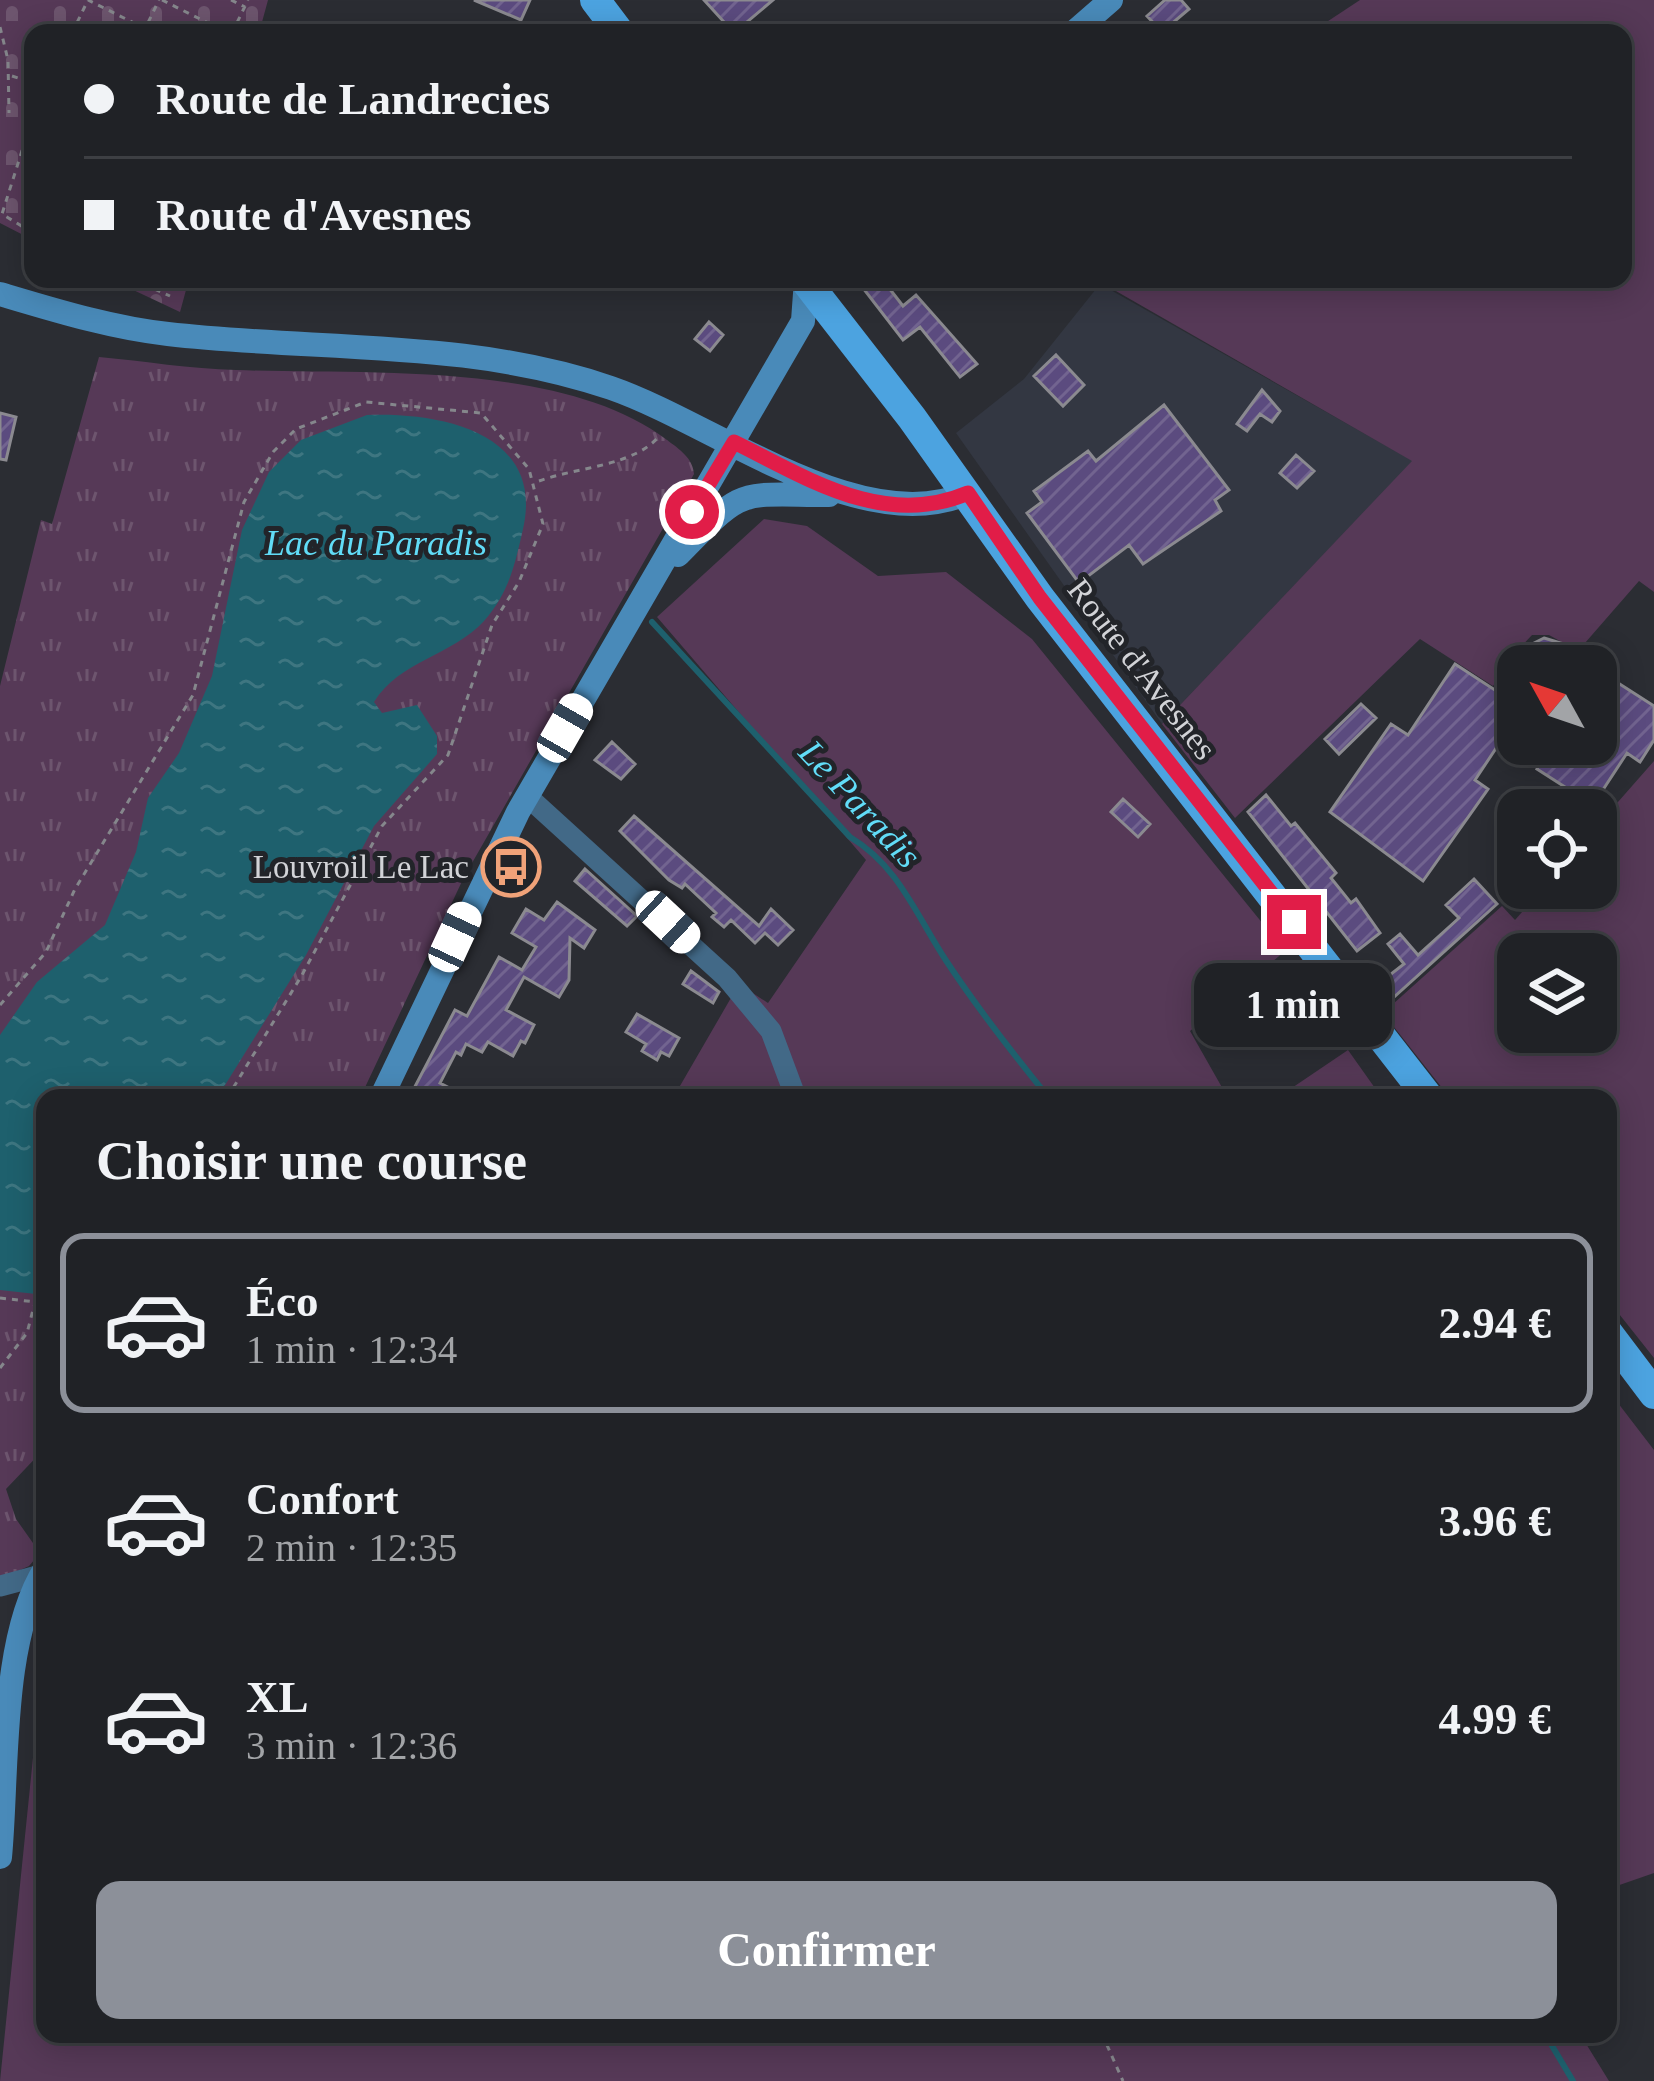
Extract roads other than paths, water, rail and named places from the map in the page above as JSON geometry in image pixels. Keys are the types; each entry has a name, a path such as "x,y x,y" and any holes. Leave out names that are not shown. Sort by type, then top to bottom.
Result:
{"main road":[{"path":"1083,24 1111,0"},
{"path":"385,1089 482,880 527,796 803,322 805,288"},
{"name":"Route d'Avesnes","path":"811,288 968,493 1040,598 1422,1089"},
{"path":"0,294 163,334 353,346 520,364 611,388 691,421 842,495 870,503 919,505 968,493"},
{"path":"651,582 718,513 752,493 842,495"},
{"path":"1617,1346 1654,1394"},
{"path":"0,1857 16,1654 36,1589"}],"street":[{"path":"527,796 727,978 771,1031 793,1089"},
{"path":"0,1586 36,1574"},
{"path":"0,1600 24,1617"},
{"path":"0,1633 16,1654"}],"water":[{"name":"Lac du Paradis","path":"367,415 425,418 481,434 503,450 518,470 526,496 514,566 484,621 457,643 398,677 374,702 382,713 417,705 437,736 437,754 374,826 306,955 223,1089 36,1089 36,1294 0,1290 0,1035 37,982 105,925 136,852 148,798 179,753 212,676 242,530 269,472 301,440"}],"waterway":[{"name":"Le Paradis","path":"652,622 850,837 882,862 959,980 1042,1089"},
{"name":"Le Paradis","path":"1550,2043 1573,2081"}],"place":[{"name":"Louvroil Le Lac","path":"511,867"}]}
